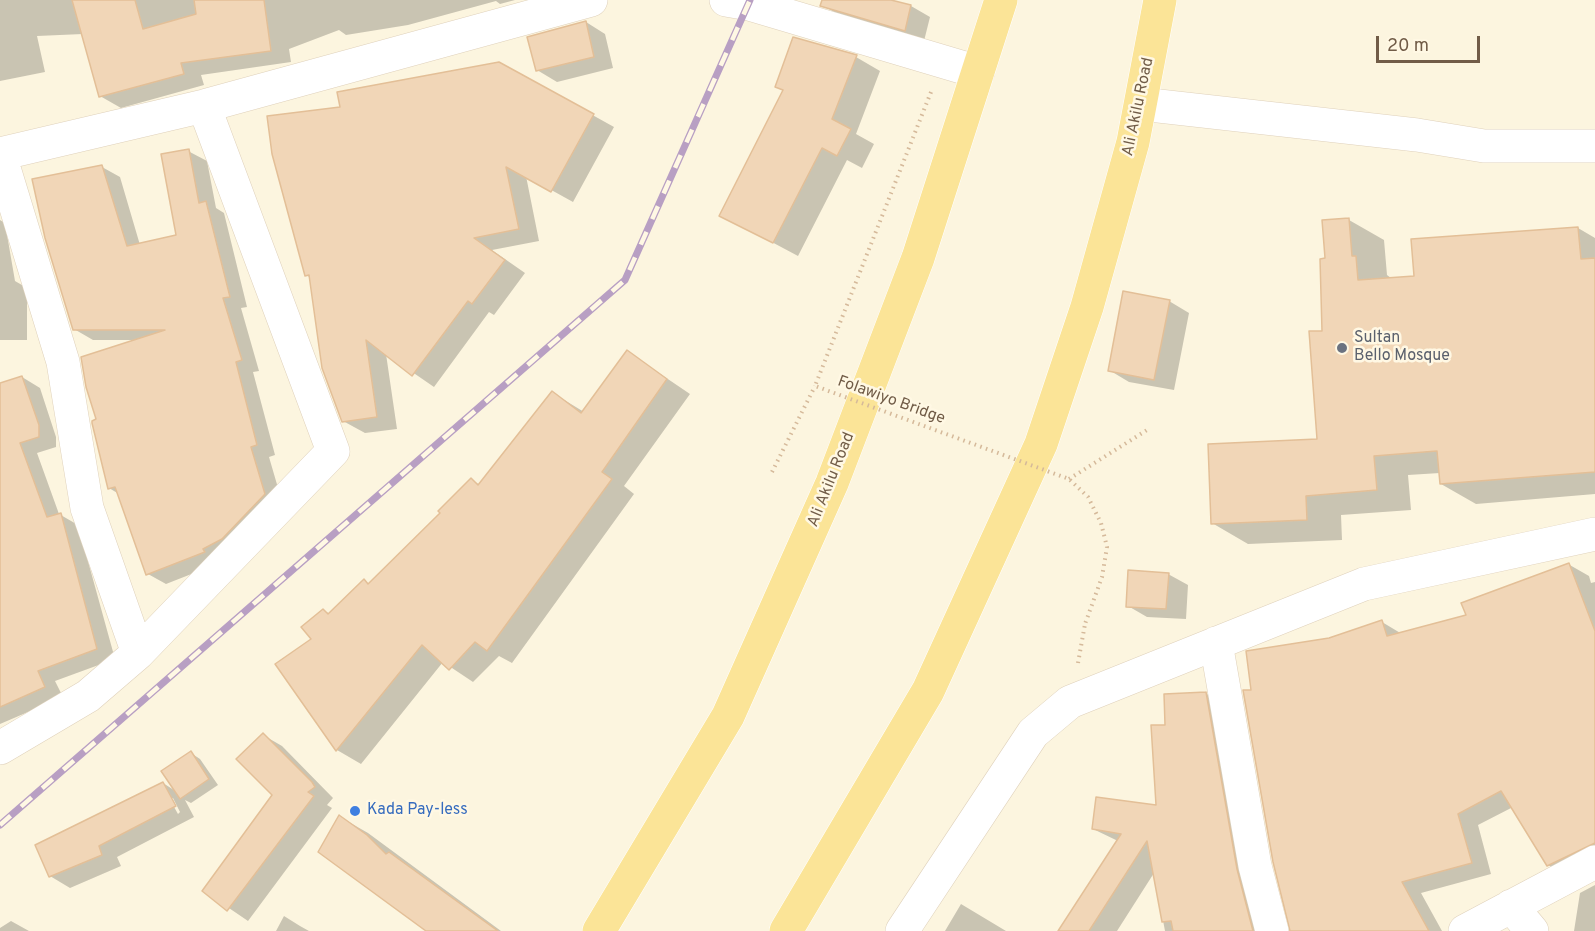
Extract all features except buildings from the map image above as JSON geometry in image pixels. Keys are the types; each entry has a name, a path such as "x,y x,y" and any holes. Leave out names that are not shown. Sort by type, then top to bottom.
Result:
{"main road":[{"name":"Ali Akilu Road","path":"599,931 728,716 828,494 918,258 1001,0"},
{"name":"Ali Akilu Road","path":"786,931 928,691 1041,444 1087,307 1133,142 1160,0"}],"street":[{"path":"138,653 87,507 63,362 0,155 204,106 591,0"},
{"path":"726,0 749,4 978,72"},
{"path":"1140,104 1417,135 1484,146 1595,146"},
{"path":"0,748 88,696 138,653 333,452 204,106"},
{"path":"902,931 1033,733 1070,702 1364,584 1594,537"},
{"path":"1216,642 1255,866 1272,931"},
{"path":"1466,931 1595,862"},
{"path":"1511,906 1532,931"}],"path":[{"name":"Folawiyo Bridge","path":"931,92 815,386 1069,479 1088,497 1101,523 1107,547 1102,577 1085,624"},
{"path":"772,472 815,386"},
{"path":"1069,479 1147,430"}],"railway":[{"path":"0,825 625,280 750,0"}],"place":[{"name":"Sultan Bello Mosque","path":"1342,348"},
{"name":"Kada Pay-less","path":"355,811"}]}
